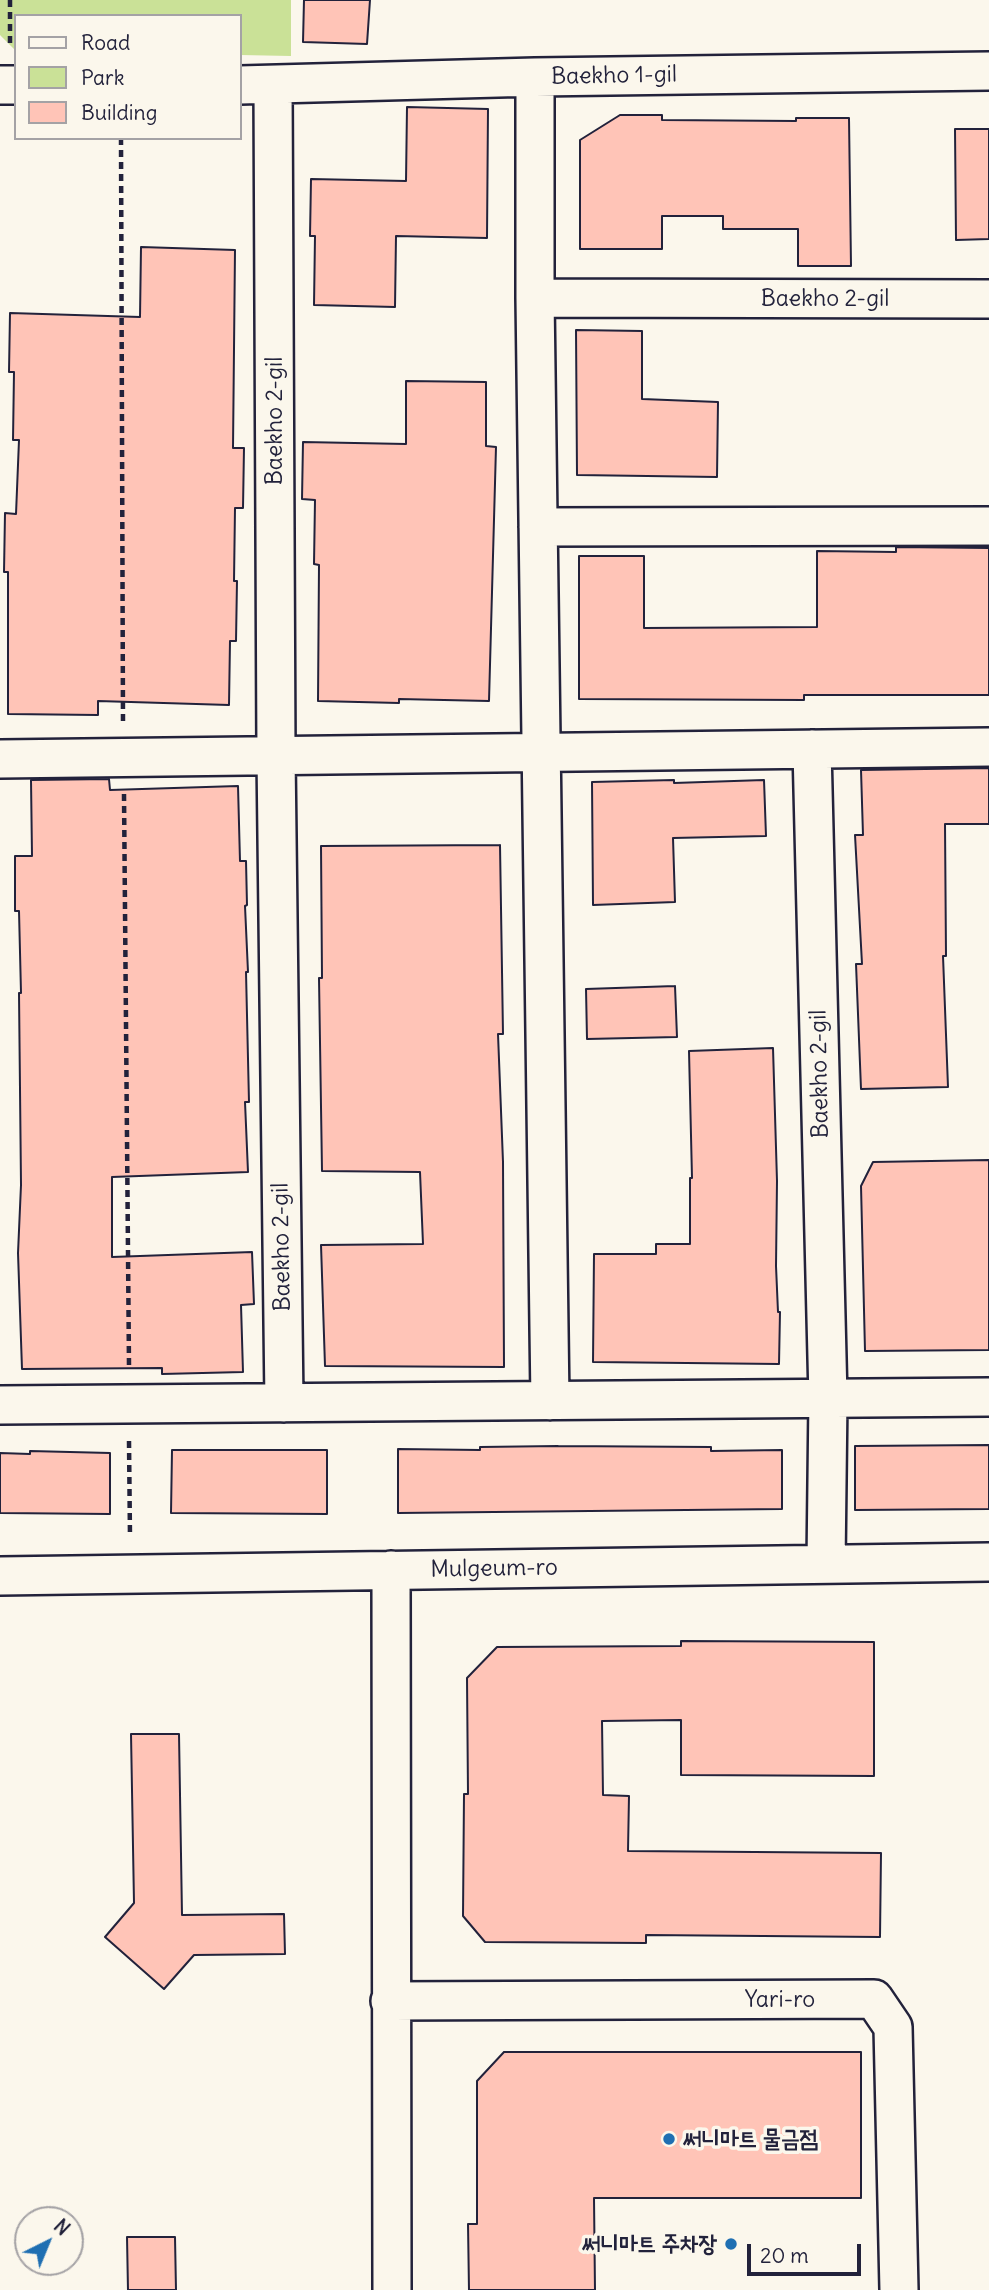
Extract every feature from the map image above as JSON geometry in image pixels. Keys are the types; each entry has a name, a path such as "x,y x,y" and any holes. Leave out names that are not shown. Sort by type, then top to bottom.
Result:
{"street":[{"name":"Baekho 1-gil","path":"256,85 535,77 989,71"},
{"path":"535,77 535,298 550,1401"},
{"name":"Baekho 2-gil","path":"256,85 276,756 284,1403"},
{"name":"Baekho 2-gil","path":"535,298 989,299"},
{"path":"538,527 989,526"},
{"path":"0,759 989,747"},
{"name":"Baekho 2-gil","path":"812,749 828,1398 826,1564"},
{"path":"0,1405 989,1397"},
{"name":"Mulgeum-ro","path":"0,1576 989,1562"},
{"path":"391,1570 392,2290"},
{"name":"Yari-ro","path":"390,2001 874,1999 893,2027 899,2290"}],"path":[{"path":"9,85 10,0"},
{"path":"121,140 130,1574"}],"green space":[{"path":"0,0 291,0 291,56 242,55 242,14 14,14 14,49 0,35"}],"building":[{"path":"304,0 370,0 367,44 303,42"},
{"path":"407,107 488,109 487,238 396,236 395,307 314,305 315,236 310,236 311,179 406,181"},
{"path":"620,115 662,115 662,120 796,121 796,118 849,118 851,266 798,266 798,229 723,229 723,216 662,216 662,249 580,249 580,140"},
{"path":"955,129 989,129 989,239 956,240"},
{"path":"141,247 235,250 233,448 244,448 243,508 235,508 236,641 230,641 229,705 98,701 98,715 8,714 8,572 4,572 5,513 16,514 19,440 13,440 14,372 9,372 10,313 140,317"},
{"path":"576,330 642,331 642,399 718,402 717,477 577,475"},
{"path":"406,381 486,382 486,446 496,447 489,701 318,701 319,565 314,564 315,500 302,499 303,442 406,444"},
{"path":"896,547 989,548 989,695 804,695 804,700 579,699 579,556 644,556 644,628 817,627 817,551 896,552"},
{"path":"989,768 989,824 945,824 946,956 943,956 948,1087 861,1089 856,964 862,964 855,835 863,835 861,770"},
{"path":"109,779 110,790 238,786 240,861 246,861 249,1102 245,1102 248,1172 112,1177 112,1257 252,1252 254,1304 241,1305 243,1372 162,1374 162,1368 22,1369 18,1253 21,1185 21,993 19,911 15,911 15,856 32,856 31,780"},
{"path":"674,780 674,783 764,780 766,836 673,838 675,902 593,905 592,782"},
{"path":"500,845 503,1034 498,1034 503,1162 504,1367 325,1366 321,1245 423,1244 420,1172 322,1171 319,978 322,978 321,846"},
{"path":"675,986 677,1037 587,1039 586,989"},
{"path":"773,1048 779,1364 593,1362 594,1254 656,1254 656,1244 690,1244 692,1178 689,1051"},
{"path":"989,1160 989,1350 865,1351 861,1186 873,1162"},
{"path":"989,1445 989,1509 855,1510 855,1446"},
{"path":"480,1447 711,1447 711,1451 782,1450 782,1509 398,1513 398,1449 480,1450"},
{"path":"172,1450 327,1450 327,1514 171,1513"},
{"path":"30,1451 110,1453 110,1514 0,1513 0,1453 30,1454"},
{"path":"681,1641 874,1642 874,1776 681,1775 681,1720 602,1721 603,1795 629,1796 628,1851 881,1853 880,1937 646,1935 646,1943 485,1942 463,1916 464,1794 468,1794 467,1678 497,1647 681,1646"},
{"path":"131,1734 179,1734 182,1915 284,1914 285,1954 194,1955 164,1989 105,1937 134,1903"},
{"name":"써니마트 물금점","path":"504,2052 861,2052 861,2198 594,2198 595,2290 469,2290 468,2224 477,2224 477,2081"},
{"path":"127,2237 175,2237 176,2290 128,2290"}],"place":[{"name":"써니마트 물금점","path":"669,2139"},
{"name":"써니마트 주차장","path":"731,2244"}]}
